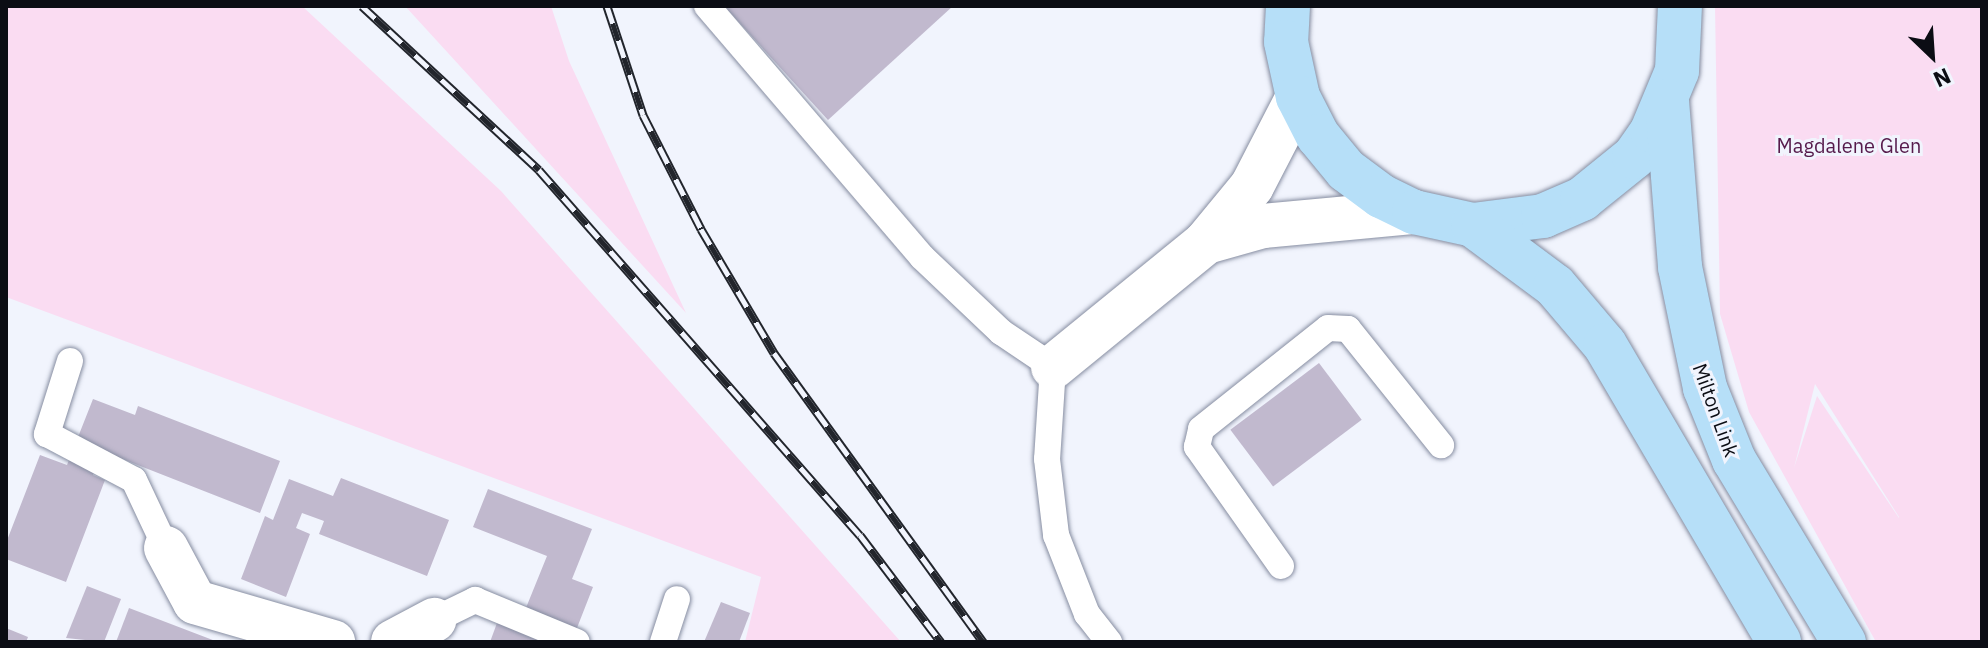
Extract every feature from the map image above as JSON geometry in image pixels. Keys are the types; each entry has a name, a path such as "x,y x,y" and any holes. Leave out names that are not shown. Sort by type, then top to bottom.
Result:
{"main road":[{"path":"1288,6 1286,42 1298,97 1318,136 1346,170 1381,196 1414,212 1473,225 1543,216 1582,199 1634,157 1667,101 1677,71 1680,6"},
{"name":"Milton Link","path":"1667,101 1680,267 1705,388 1734,460 1844,642"},
{"path":"1473,225 1555,286 1589,324 1779,642"}],"street":[{"path":"1053,367 1206,242 1252,186 1298,97"},
{"path":"1206,242 1277,224 1414,212"},
{"path":"166,548 195,602 333,642"},
{"path":"393,642 434,620"}],"lane":[{"path":"707,6 922,257 1001,332 1053,367 1047,459 1056,535 1087,614 1109,642"},
{"path":"1281,566 1197,447 1201,429 1328,328 1348,329 1441,445"},
{"path":"70,361 47,434 134,480 166,548"},
{"path":"663,642 677,599"},
{"path":"434,620 475,600 577,642"}],"green space":[{"path":"6,6 302,6 501,191 901,642 745,642 761,577 6,297"},
{"path":"405,6 551,6 569,61 686,313"},
{"name":"Magdalene Glen","path":"1715,6 1982,6 1982,642 1876,642 1749,412 1720,314","holes":["1815,384 1899,518 1817,396 1794,468"]}],"building":[{"path":"724,6 953,6 828,120"},
{"path":"1319,363 1362,420 1273,487 1230,430"},
{"path":"93,399 135,415 138,406 280,461 260,513 102,451 93,475 105,480 66,582 6,559 6,543 40,455 67,465"},
{"path":"341,478 449,520 427,576 319,534 324,521 302,513 296,528 310,534 286,597 241,579 265,516 273,520 289,479 333,496"},
{"path":"488,489 592,529 572,579 593,587 575,633 547,642 490,642 497,623 517,630 547,556 473,527"},
{"path":"87,586 121,599 104,642 66,638"},
{"path":"721,602 750,613 739,642 704,642"},
{"path":"129,608 218,642 116,642"},
{"path":"6,628 28,637 26,642 6,642"}],"railway":[{"path":"362,6 539,170 860,535 941,642"},
{"path":"607,6 643,115 701,229 774,353 983,642"}]}
